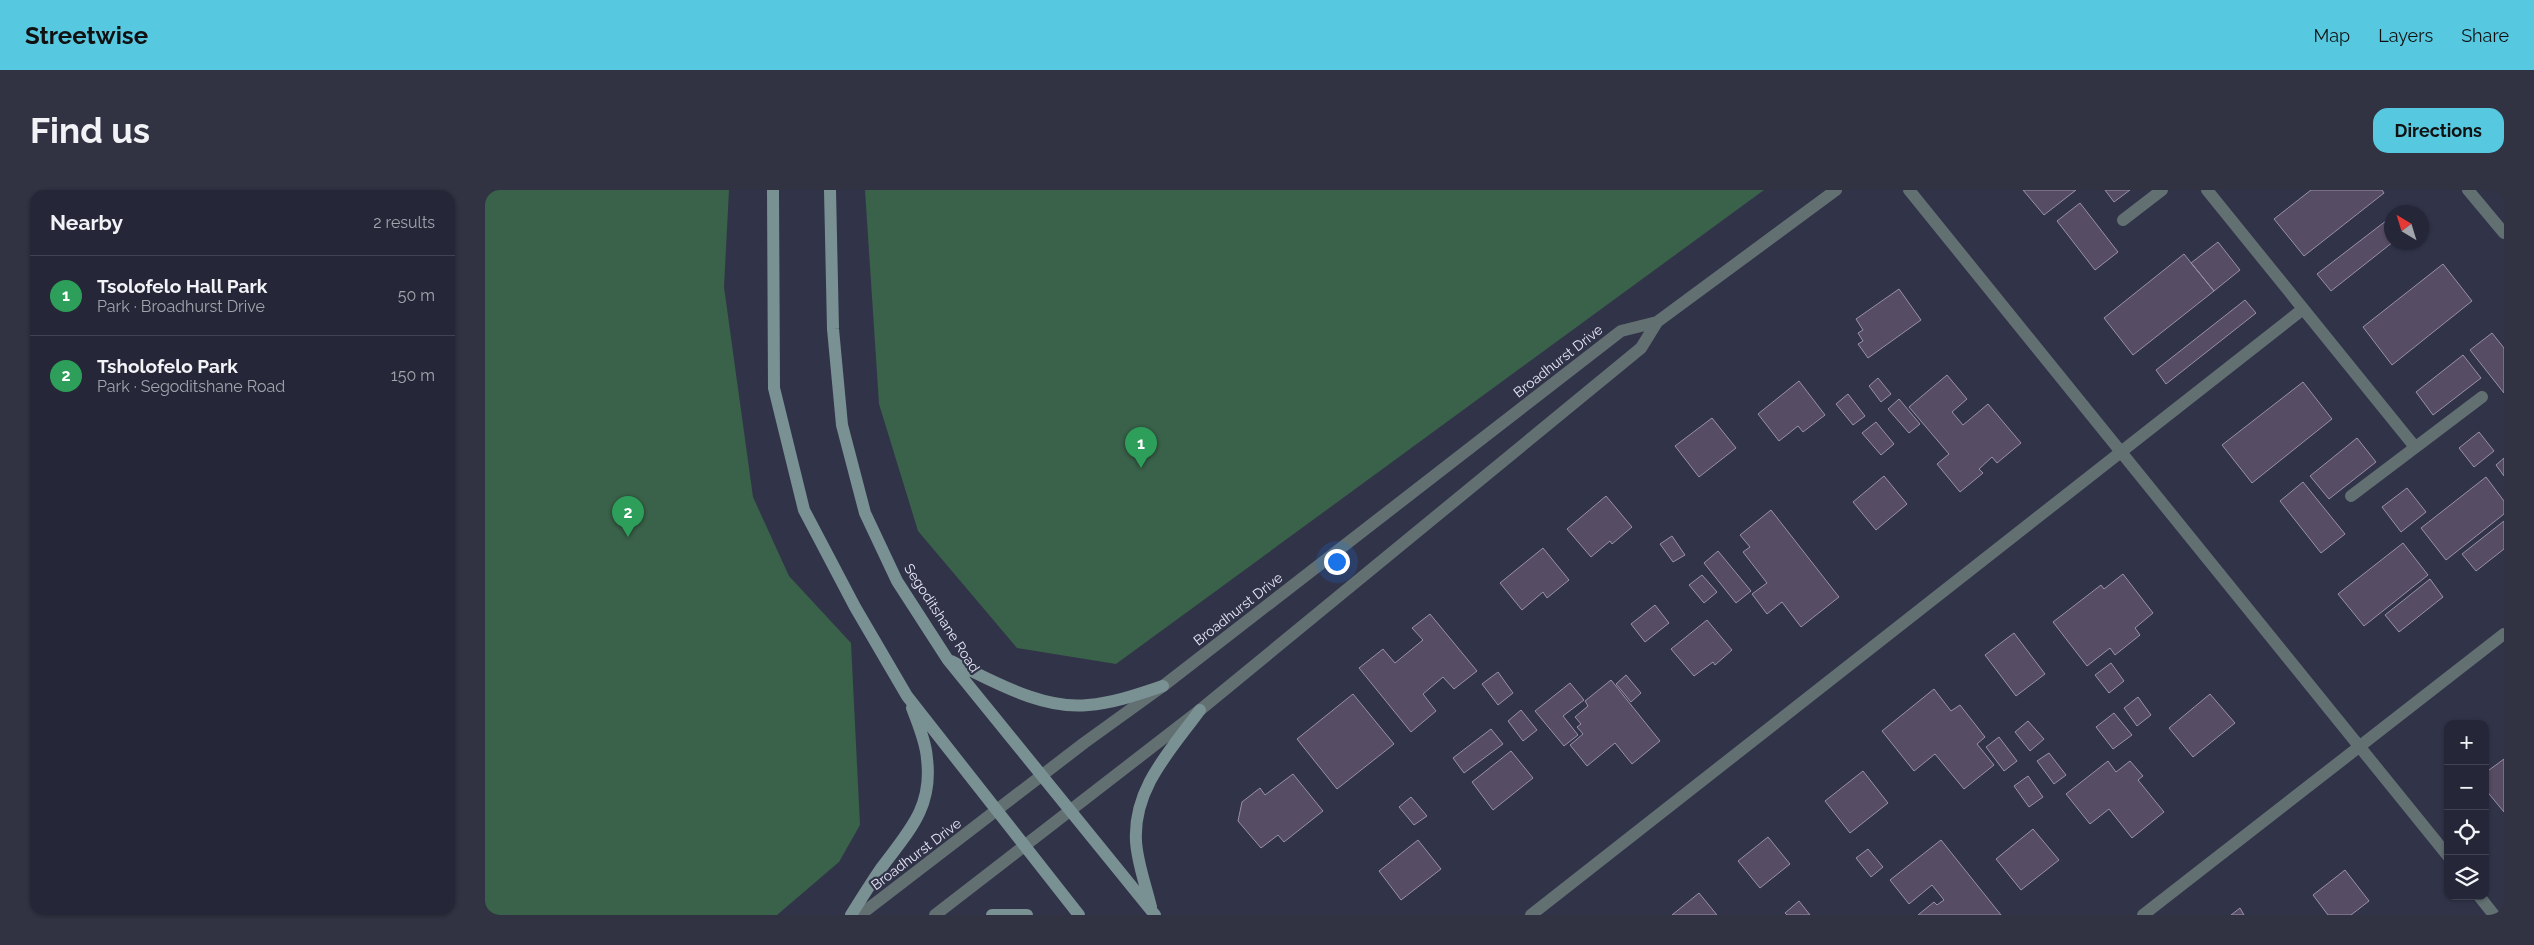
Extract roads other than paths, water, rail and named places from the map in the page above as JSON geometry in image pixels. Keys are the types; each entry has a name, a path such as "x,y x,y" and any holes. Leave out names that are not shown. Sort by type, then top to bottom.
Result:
{"main road":[{"path":"773,190 774,388 804,510 855,607 907,696 1079,915"},
{"name":"Segoditshane Road","path":"830,190 833,329 842,425 865,512 897,581 948,660 1153,913"},
{"path":"948,660 1033,697 1064,705 1087,705 1124,699 1163,686"},
{"path":"851,915 881,868 912,828 923,806 928,784 927,757 907,696"},
{"path":"1153,913 1136,842 1137,816 1148,783 1200,710"},
{"path":"991,915 1027,915"}],"street":[{"path":"935,915 1200,710 1641,348 1657,322 1836,190"},
{"path":"1909,190 2447,855"},
{"path":"2123,220 2163,190"},
{"path":"2207,190 2415,447"},
{"path":"2468,190 2504,234"},
{"path":"1531,915 2303,309"},
{"name":"Broadhurst Drive","path":"860,915 1043,776 1084,742 1163,686 1621,332 1657,322"},
{"path":"2351,496 2482,397"},
{"path":"2143,915 2504,634"},
{"path":"2482,900 2494,915"}],"place":[{"name":"Tsolofelo Hall Park","path":"1141,468"},
{"name":"Tsholofelo Park","path":"628,537"}]}
